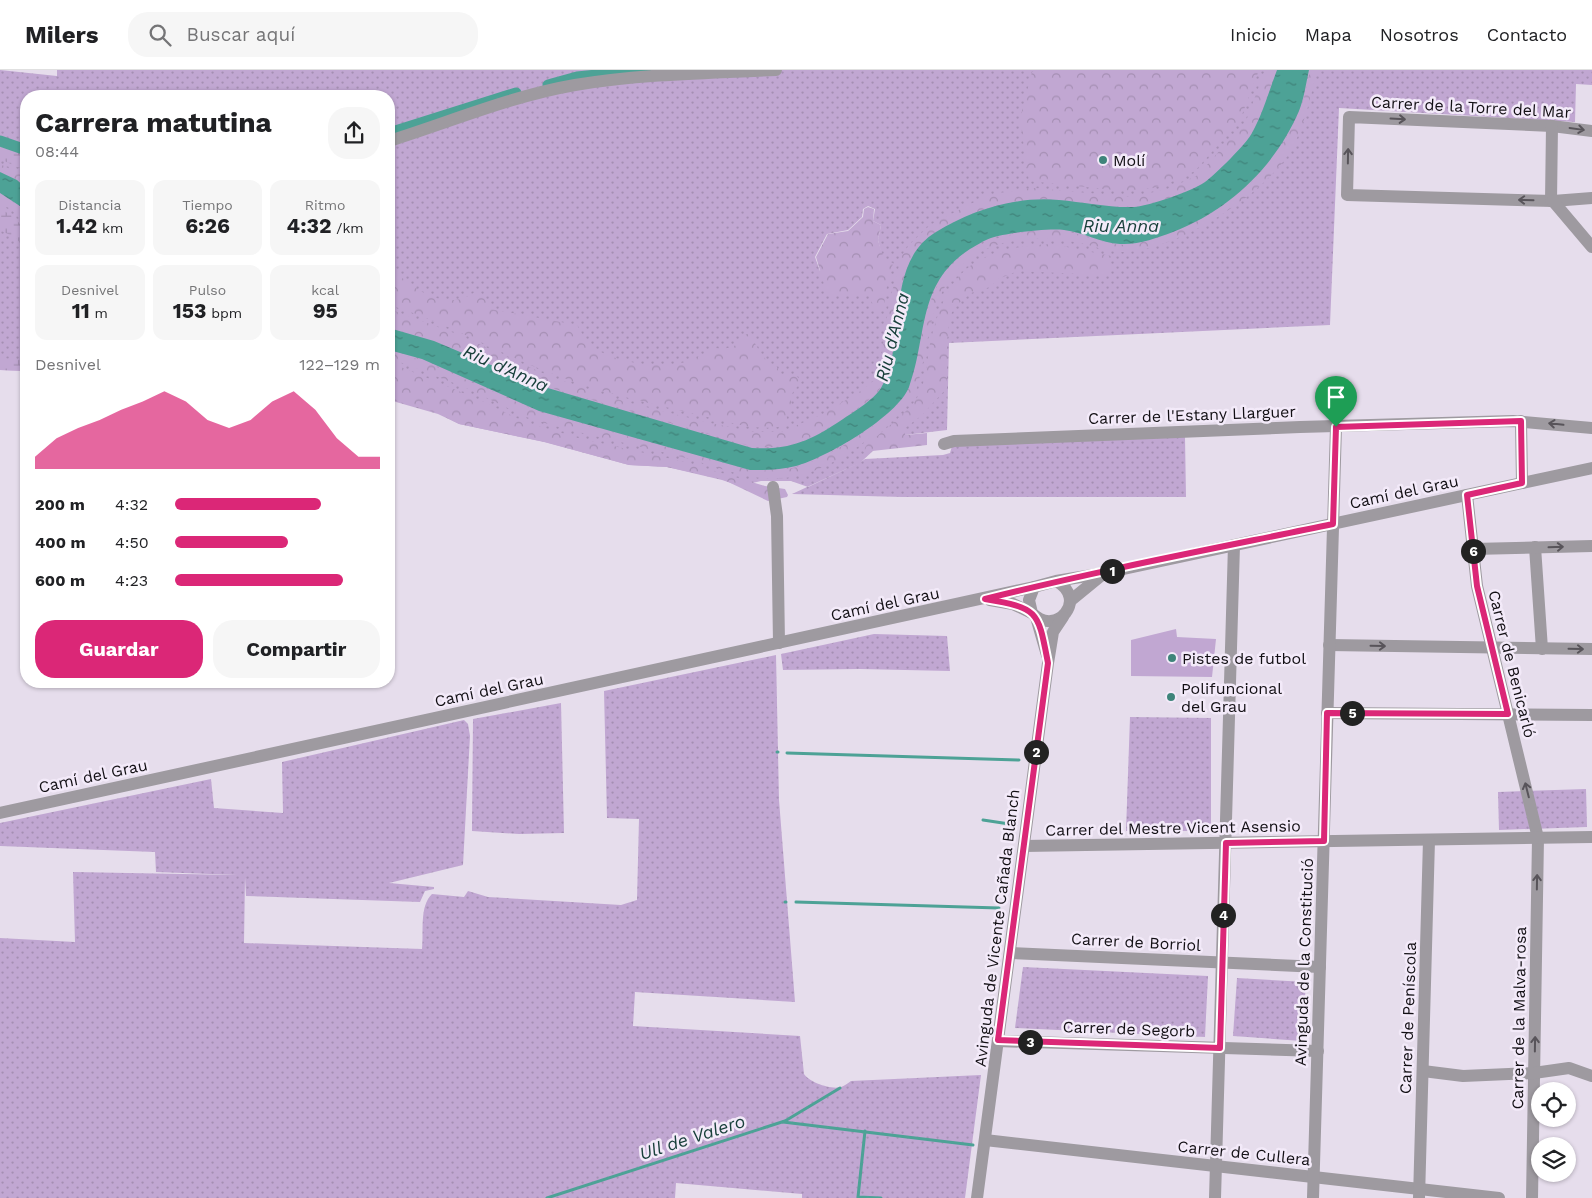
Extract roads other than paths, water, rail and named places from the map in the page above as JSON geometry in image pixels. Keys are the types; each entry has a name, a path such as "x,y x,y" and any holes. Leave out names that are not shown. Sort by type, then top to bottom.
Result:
{"street":[{"path":"395,139 498,104 574,86 682,74 776,70"},
{"name":"Carrer de la Torre del Mar","path":"1552,201 1348,195 1349,117 1552,126 1592,131"},
{"path":"1552,126 1552,201 1592,247"},
{"path":"1552,201 1592,198"},
{"path":"1521,421 1522,483"},
{"name":"Carrer de l'Estany Llarguer","path":"944,444 964,441 1521,421 1592,428"},
{"name":"Avinguda de la Constitució","path":"1313,1198 1336,427"},
{"name":"Camí del Grau","path":"1056,581 1592,468"},
{"path":"773,487 777,516 779,644"},
{"name":"Carrer de Benicarló","path":"1467,495 1477,586 1538,838"},
{"path":"1215,1198 1234,545"},
{"path":"1473,549 1592,546"},
{"path":"1536,547 1542,649"},
{"name":"Camí del Grau","path":"1070,601 1105,572"},
{"path":"1056,581 1069,592 1068,610 1062,617 1054,621 1045,621 1034,615 1029,600 1034,587 1056,581"},
{"name":"Camí del Grau","path":"0,813 1034,587"},
{"name":"Camí del Grau","path":"985,599 1013,604 1034,615"},
{"name":"Avinguda de Vicente Cañada Blanch","path":"1034,615 1048,663"},
{"name":"Avinguda de Vicente Cañada Blanch","path":"978,1198 1048,663 1053,632 1062,617"},
{"path":"1329,645 1592,650"},
{"path":"1327,713 1592,715"},
{"name":"Carrer del Mestre Vicent Asensio","path":"1024,846 1592,837"},
{"name":"Carrer de la Malva-rosa","path":"1532,1198 1538,838"},
{"name":"Carrer de Peníscola","path":"1420,1194 1429,840"},
{"name":"Carrer de Borriol","path":"1010,953 1320,967"},
{"name":"Carrer de Segorb","path":"998,1040 1318,1052"},
{"path":"1423,1071 1463,1076 1534,1073 1569,1068 1592,1076"},
{"name":"Carrer de Cullera","path":"985,1140 1314,1177 1420,1194 1499,1198"}],"water":[{"name":"Riu Anna","path":"1277,70 1309,70 1299,111 1277,150 1248,184 1231,199 1194,223 1154,239 1127,244 1106,242 1071,231 1048,230 1027,231 998,236 970,249 953,263 940,278 932,295 926,312 915,368 909,387 902,398 876,423 860,434 825,454 796,466 779,469 750,470 539,411 422,359 395,352 395,330 434,341 541,386 752,448 787,446 807,440 826,430 878,393 889,370 894,350 902,284 909,264 920,246 936,232 979,211 1027,200 1059,200 1116,207 1134,207 1181,194 1199,186 1216,173 1249,138 1259,118"},
{"path":"0,172 20,183 20,206 0,193"}],"waterway":[{"path":"548,85 577,77 646,70"},
{"path":"395,131 516,93"},
{"path":"0,141 20,148"},
{"path":"787,753 1019,760"},
{"path":"983,820 1016,825"},
{"path":"796,902 999,908"},
{"name":"Ull de Valero","path":"547,1198 785,1121 840,1088"},
{"path":"783,1122 973,1145"},
{"path":"865,1131 858,1197 881,1198"}],"place":[{"name":"Molí","path":"1103,160"},
{"name":"Pistes de futbol","path":"1172,658"},
{"name":"Polifuncional del Grau","path":"1171,697"}],"water label":[{"name":"Riu d'Anna","path":"892,337"},
{"name":"Riu d'Anna","path":"506,368"}]}
